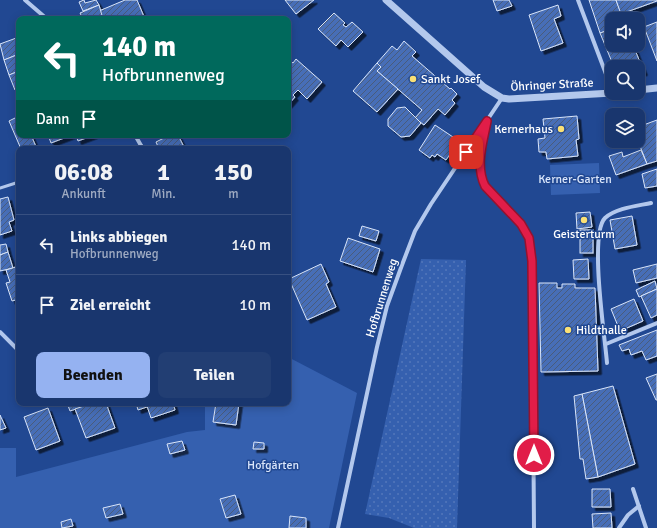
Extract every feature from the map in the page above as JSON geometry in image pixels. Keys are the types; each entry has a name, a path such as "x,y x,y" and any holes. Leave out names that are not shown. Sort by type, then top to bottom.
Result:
{"street":[{"path":"25,0 44,16"},
{"name":"Öhringer Straße","path":"386,0 484,87 502,98 509,99 605,92"},
{"path":"578,0 605,73"},
{"path":"645,89 657,88"},
{"name":"Hofbrunnenweg","path":"338,528 387,306 402,265 416,231 431,204 487,121 495,106 502,98"},
{"path":"487,121 480,160 482,179 485,186 521,224 529,238 530,245 532,298 534,528"},
{"path":"607,363 598,250 599,232 602,222 614,213 652,203"},
{"path":"606,344 657,323"},
{"path":"0,332 16,348"},
{"path":"633,489 646,528"},
{"path":"619,528 628,515 638,506"}],"lane":[{"path":"0,188 16,183"}],"green space":[{"name":"Kerner-Garten","path":"599,163 600,193 551,195 550,165"},
{"path":"421,259 466,260 457,528 414,528 389,518 365,514"},
{"name":"Hofgärten","path":"291,359 357,393 329,528 0,528 0,448 16,448 16,477 187,432 205,430 205,406 291,406"}],"building":[{"path":"84,0 85,3 96,0 99,5 83,11 79,2"},
{"path":"125,0 137,0 144,16 102,16 99,11"},
{"path":"285,0 314,0 296,14"},
{"path":"493,0 509,0 512,6 497,11"},
{"path":"589,0 616,0 620,12 605,12 605,31 600,33"},
{"path":"616,0 657,0 627,12 620,12"},
{"path":"99,5 102,16 82,16 80,13"},
{"path":"558,5 561,16 554,19 563,43 541,51 529,15"},
{"path":"334,13 345,23 343,25 346,27 352,22 363,32 348,47 341,40 336,46 318,29"},
{"path":"657,22 657,61 645,30 645,27"},
{"path":"605,31 605,45 600,33"},
{"path":"16,38 16,55 4,60 0,44"},
{"name":"Sankt Josef","path":"404,41 416,52 412,56 457,94 452,100 455,103 445,115 438,109 424,125 415,118 422,110 377,71 381,67 377,63 392,46 397,50"},
{"path":"608,52 636,52 639,60 611,60"},
{"path":"16,55 16,72 9,75 4,60"},
{"path":"296,59 322,82 307,99 298,90 293,95 295,97 291,102 291,61 293,63"},
{"path":"377,63 381,67 377,71 398,89 377,112 353,91"},
{"path":"16,72 16,90 15,90 9,75"},
{"path":"405,107 421,123 410,136 401,137 388,126 388,119 397,108"},
{"name":"Kernerhaus","path":"577,116 579,139 576,140 578,156 547,159 546,152 539,152 538,139 545,138 543,119"},
{"path":"16,118 16,137 9,121"},
{"path":"657,120 657,161 647,164 641,148 645,148 645,124"},
{"path":"435,125 459,141 446,160 437,154 435,157 432,155 430,158 419,150"},
{"path":"16,138 32,138 36,146 20,146"},
{"path":"49,138 64,138 51,143"},
{"path":"77,138 86,138 78,141"},
{"path":"164,138 180,138 184,146 158,146 156,142"},
{"path":"641,150 647,164 616,175 609,156 622,152 623,157"},
{"path":"657,169 657,186 645,188 642,174"},
{"path":"8,197 14,220 9,222 12,231 0,235 0,199"},
{"name":"Geisterturm","path":"590,212 592,227 577,229 576,213"},
{"path":"632,216 637,245 615,249 610,220"},
{"path":"362,226 379,231 376,241 359,236"},
{"path":"580,230 593,230 593,253 580,253"},
{"path":"348,238 380,249 373,272 340,261"},
{"path":"6,244 8,252 0,255 0,245"},
{"path":"8,252 13,268 0,271 0,255"},
{"path":"588,259 589,279 574,279 573,260"},
{"path":"321,264 329,282 326,284 336,307 307,320 291,284 291,278"},
{"path":"657,264 657,278 636,283 633,270"},
{"path":"16,267 16,300 12,301 6,283 10,282 6,270"},
{"path":"655,281 657,289 639,297 636,290"},
{"name":"Hildthalle","path":"539,283 557,283 557,288 562,288 562,284 575,284 575,288 595,288 598,371 541,372"},
{"path":"657,289 657,315 651,318 641,296"},
{"path":"634,299 643,321 620,331 611,309"},
{"path":"657,330 657,356 646,360 642,351 631,355 629,349 622,351 619,345"},
{"path":"657,374 657,400 656,400 646,378"},
{"path":"613,386 635,464 598,477 582,394"},
{"path":"582,394 598,477 586,479 583,459 580,459 574,396"},
{"path":"68,406 82,406 82,407 70,411"},
{"path":"84,406 107,406 115,428 86,438 75,409"},
{"path":"137,406 147,406 147,407 138,410"},
{"path":"147,406 174,406 175,410 151,418"},
{"path":"216,406 239,406 236,425 213,422"},
{"path":"48,408 60,441 36,450 24,417"},
{"path":"0,415 6,428 0,430"},
{"path":"182,441 185,450 170,454 167,444"},
{"path":"254,442 264,443 264,449 253,449"},
{"path":"592,489 610,489 611,507 592,507"},
{"path":"235,495 241,514 226,518 220,499"},
{"path":"120,504 123,514 106,518 103,508"},
{"path":"611,513 612,528 593,528 592,514"},
{"path":"290,516 306,518 306,528 289,528"},
{"path":"71,519 73,526 62,528 61,522"}],"place":[{"name":"Sankt Josef","path":"413,79"},
{"name":"Kernerhaus","path":"561,129"},
{"name":"Geisterturm","path":"584,220"},
{"name":"Hildthalle","path":"568,330"}],"route":[{"path":"466,152 487,121 480,160 482,179 485,186 521,224 529,238 532,261 534,455"}]}
